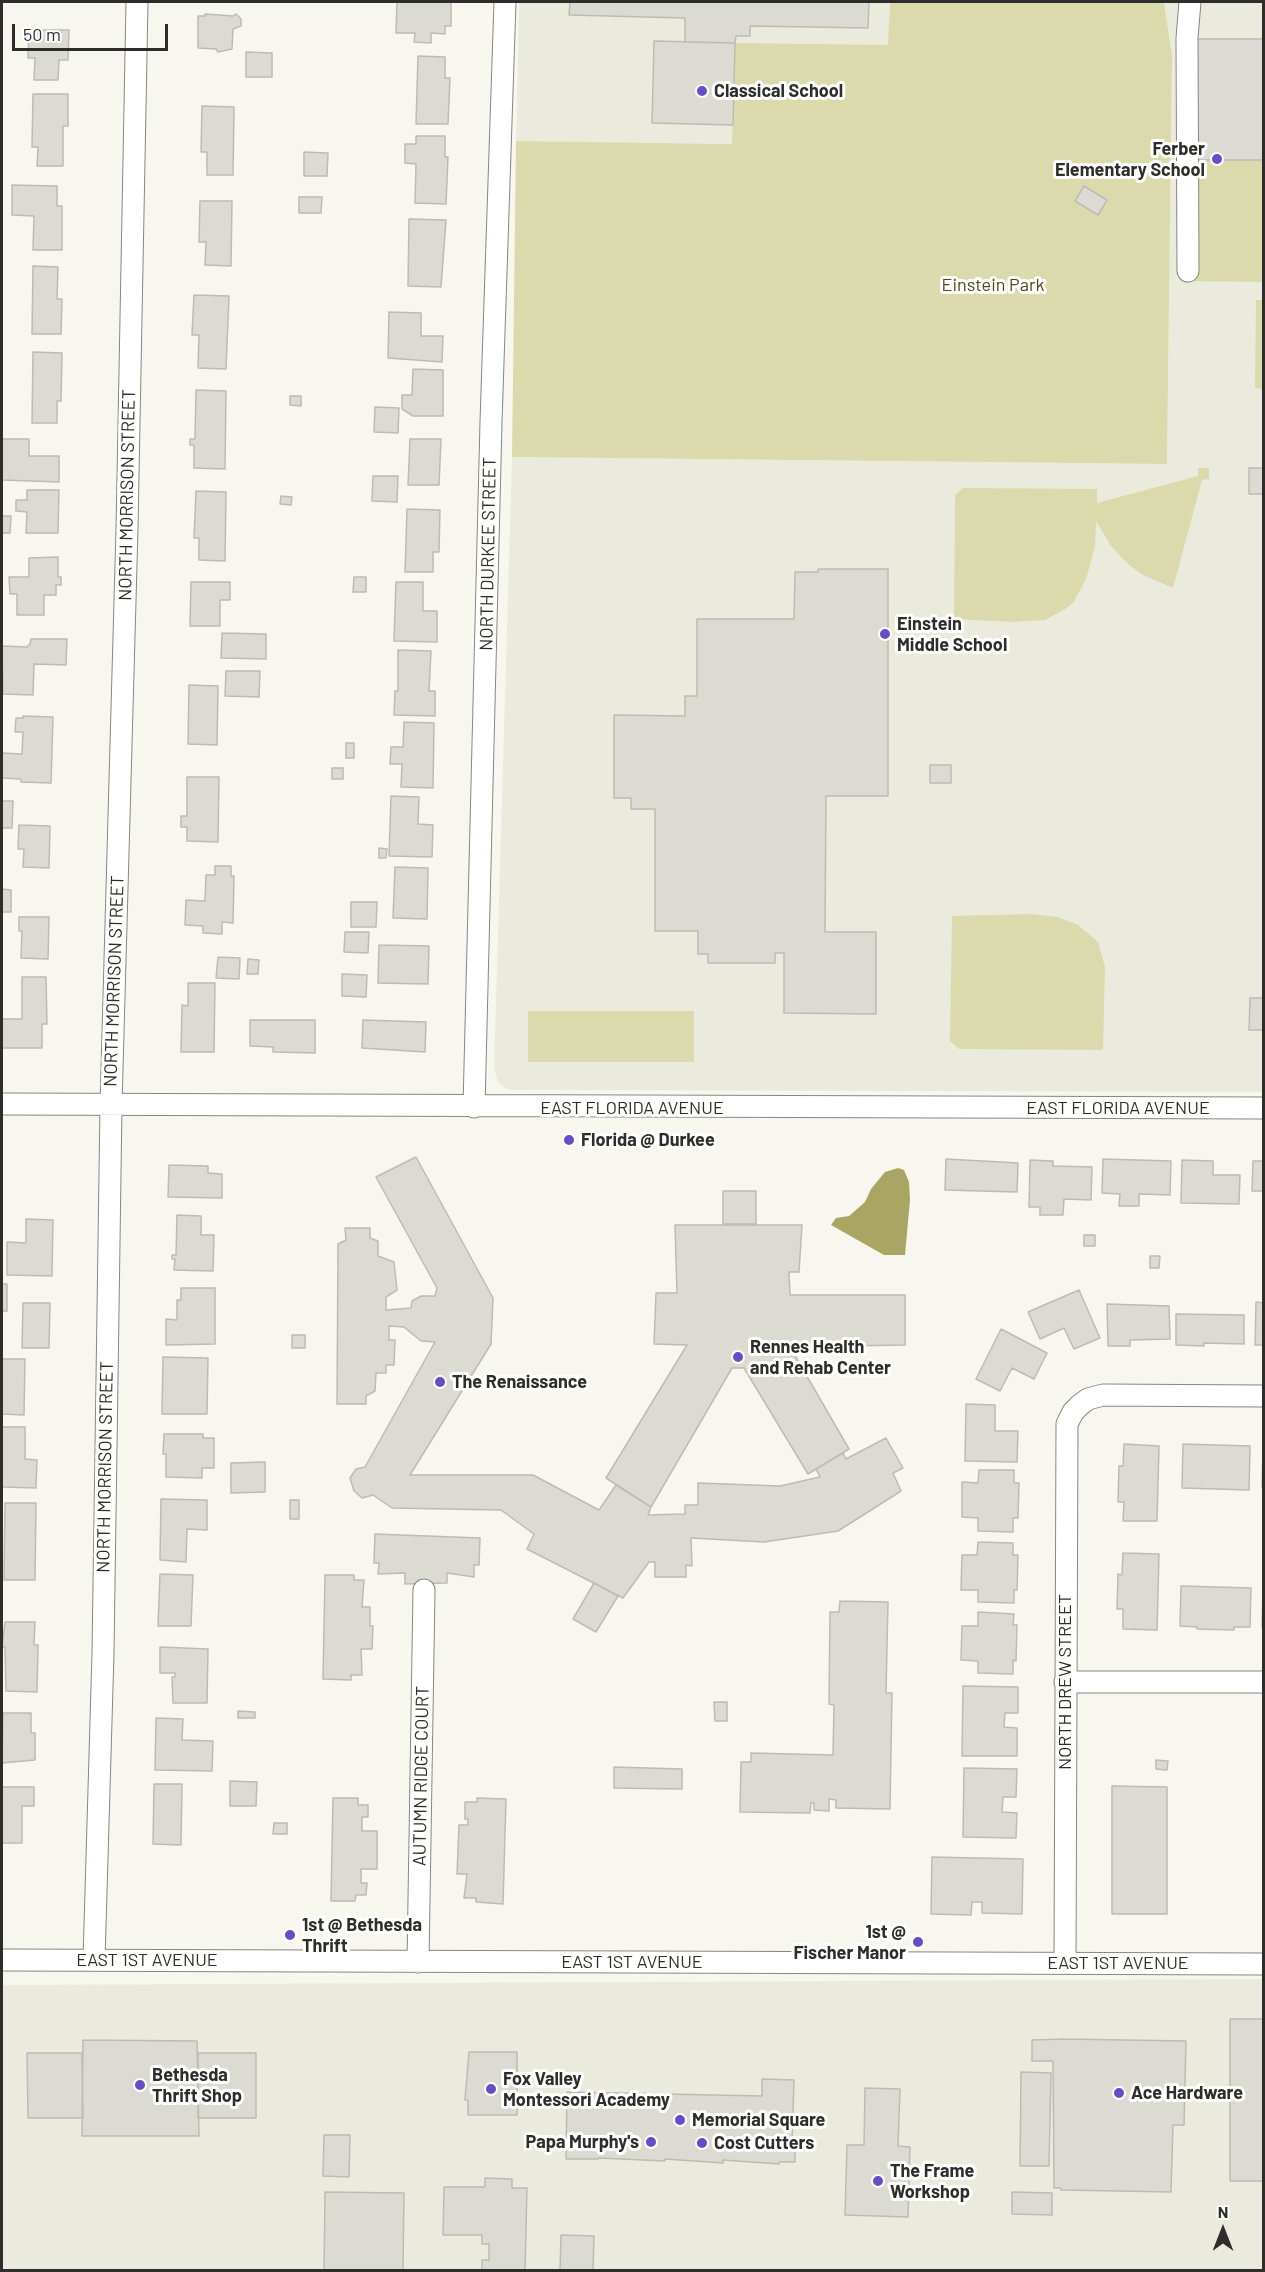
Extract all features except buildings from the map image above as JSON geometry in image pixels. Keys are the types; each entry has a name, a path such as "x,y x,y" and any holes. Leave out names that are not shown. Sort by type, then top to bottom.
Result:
{"street":[{"name":"NORTH MORRISON STREET","path":"94,1960 103,1653 111,1105 127,530 137,2"},
{"name":"NORTH DURKEE STREET","path":"474,1107 491,422 505,2"},
{"path":"1188,271 1186,38 1190,2"},
{"name":"EAST FLORIDA AVENUE","path":"2,1104 1263,1108"},
{"name":"NORTH DREW STREET","path":"1065,1963 1065,1440 1067,1424 1073,1412 1080,1405 1088,1399 1103,1395 1263,1396"},
{"name":"AUTUMN RIDGE COURT","path":"418,1962 424,1590"},
{"path":"1065,1682 1263,1682"},
{"name":"EAST 1ST AVENUE","path":"2,1960 1263,1964"}],"shaded area":[{"name":"Classical School","path":"519,2 890,2 886,143 732,144 516,141"},
{"name":"Einstein Middle School","path":"1164,2 1263,2 1263,1092 511,1090 505,1088 498,1082 494,1068 512,457 1167,464 1172,56"},
{"path":"898,1168 904,1170 909,1182 910,1200 905,1255 884,1255 831,1225 836,1218 849,1216 865,1202 871,1189 885,1172"},
{"path":"1263,1979 1263,2270 2,2270 2,1985"}],"green space":[{"name":"Einstein Park","path":"890,2 1164,2 1172,56 1167,464 512,457 516,141 732,144 735,43 888,45"},
{"path":"1181,160 1263,160 1263,282 1181,281"},
{"path":"1256,300 1263,300 1263,389 1255,388"},
{"path":"1198,468 1209,468 1209,479 1202,480 1173,588 1143,575 1128,564 1111,546 1096,521 1095,547 1086,579 1073,603 1065,609 1045,620 1013,622 954,619 955,495 963,488 1097,489 1097,503 1198,476"},
{"path":"1031,914 1058,917 1078,925 1098,942 1105,967 1103,1050 959,1049 950,1041 952,916"},
{"path":"528,1011 694,1011 694,1062 528,1062"}],"place":[{"name":"Classical School","path":"702,91"},
{"name":"Ferber Elementary School","path":"1217,159"},
{"name":"Einstein Middle School","path":"885,634"},
{"name":"Florida @ Durkee","path":"569,1140"},
{"name":"Rennes Health and Rehab Center","path":"738,1357"},
{"name":"The Renaissance","path":"440,1382"},
{"name":"1st @ Bethesda Thrift","path":"290,1935"},
{"name":"1st @ Fischer Manor","path":"918,1942"},
{"name":"Bethesda Thrift Shop","path":"140,2085"},
{"name":"Fox Valley Montessori Academy","path":"491,2089"},
{"name":"Ace Hardware","path":"1119,2093"},
{"name":"Memorial Square","path":"680,2120"},
{"name":"Papa Murphy's","path":"651,2142"},
{"name":"Cost Cutters","path":"702,2143"},
{"name":"The Frame Workshop","path":"878,2181"}]}
